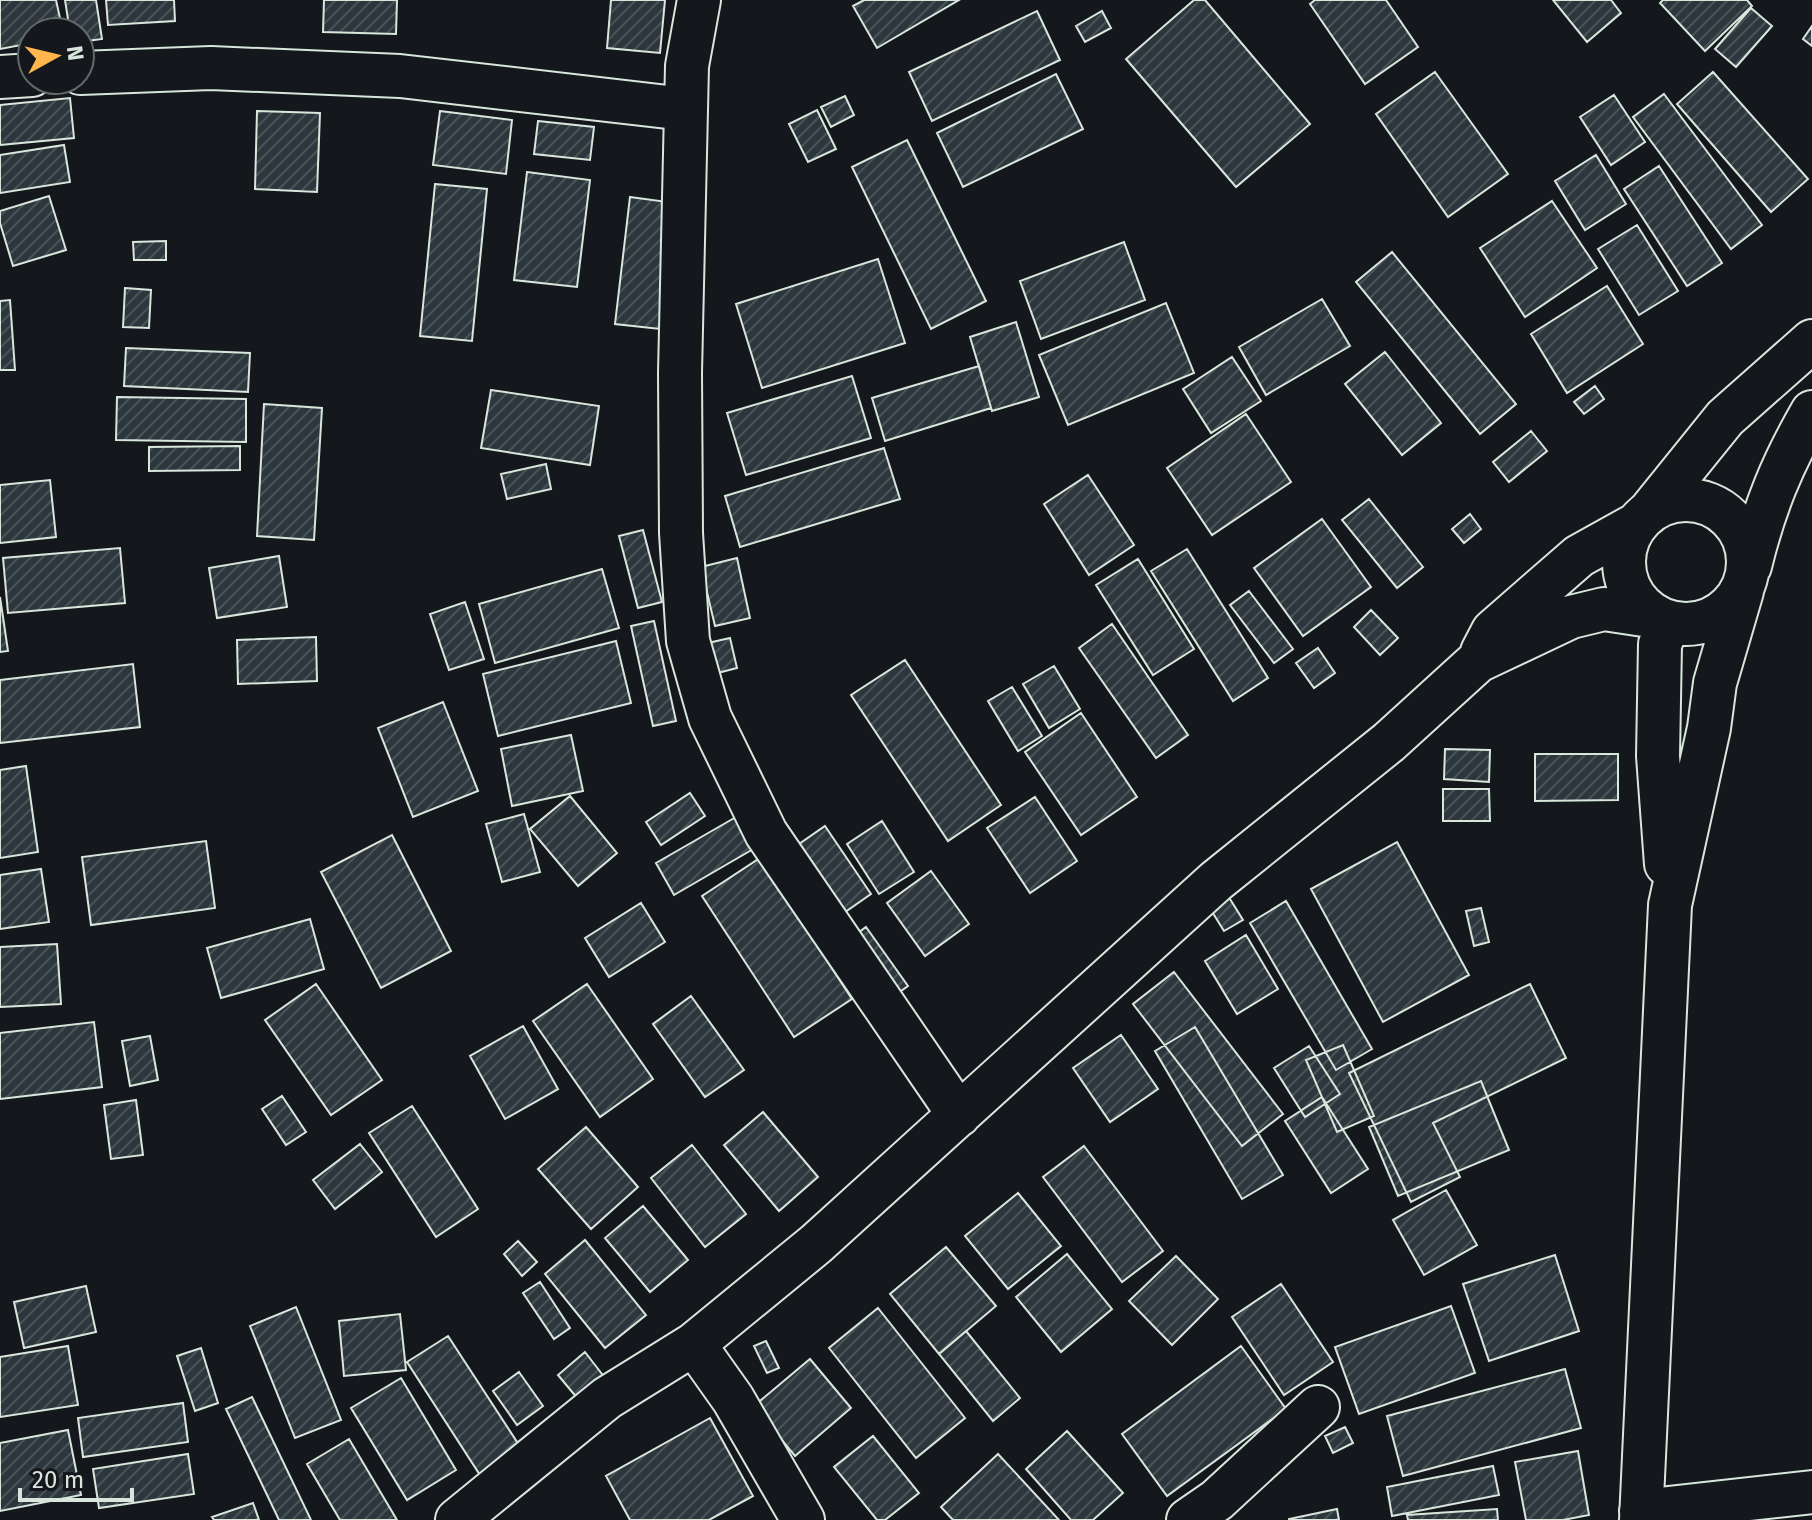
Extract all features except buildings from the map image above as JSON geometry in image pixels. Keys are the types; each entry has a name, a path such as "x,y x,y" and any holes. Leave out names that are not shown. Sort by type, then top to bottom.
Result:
{"street":[{"path":"699,0 687,66 680,373 681,533 688,641 710,718 766,833 959,1115"},
{"path":"96,72 211,68 400,76 685,109"},
{"path":"1663,620 1640,604 1629,587 1624,566 1626,545 1642,518 1725,418 1812,341"},
{"path":"1670,905 1709,728 1715,683 1763,515 1775,481 1812,412"},
{"path":"457,1520 607,1398 694,1344 816,1244 1216,881 1389,742 1478,661 1571,617 1604,609 1690,625 1711,620 1729,609 1745,581 1748,550 1741,530 1727,514 1709,503 1689,499 1668,502 1579,556 1493,631 1478,661"},
{"path":"1663,620 1658,756 1670,905 1641,1516 1812,1492"},
{"path":"694,1344 733,1399 803,1520"},
{"path":"1188,1520 1217,1500 1318,1407"}]}
